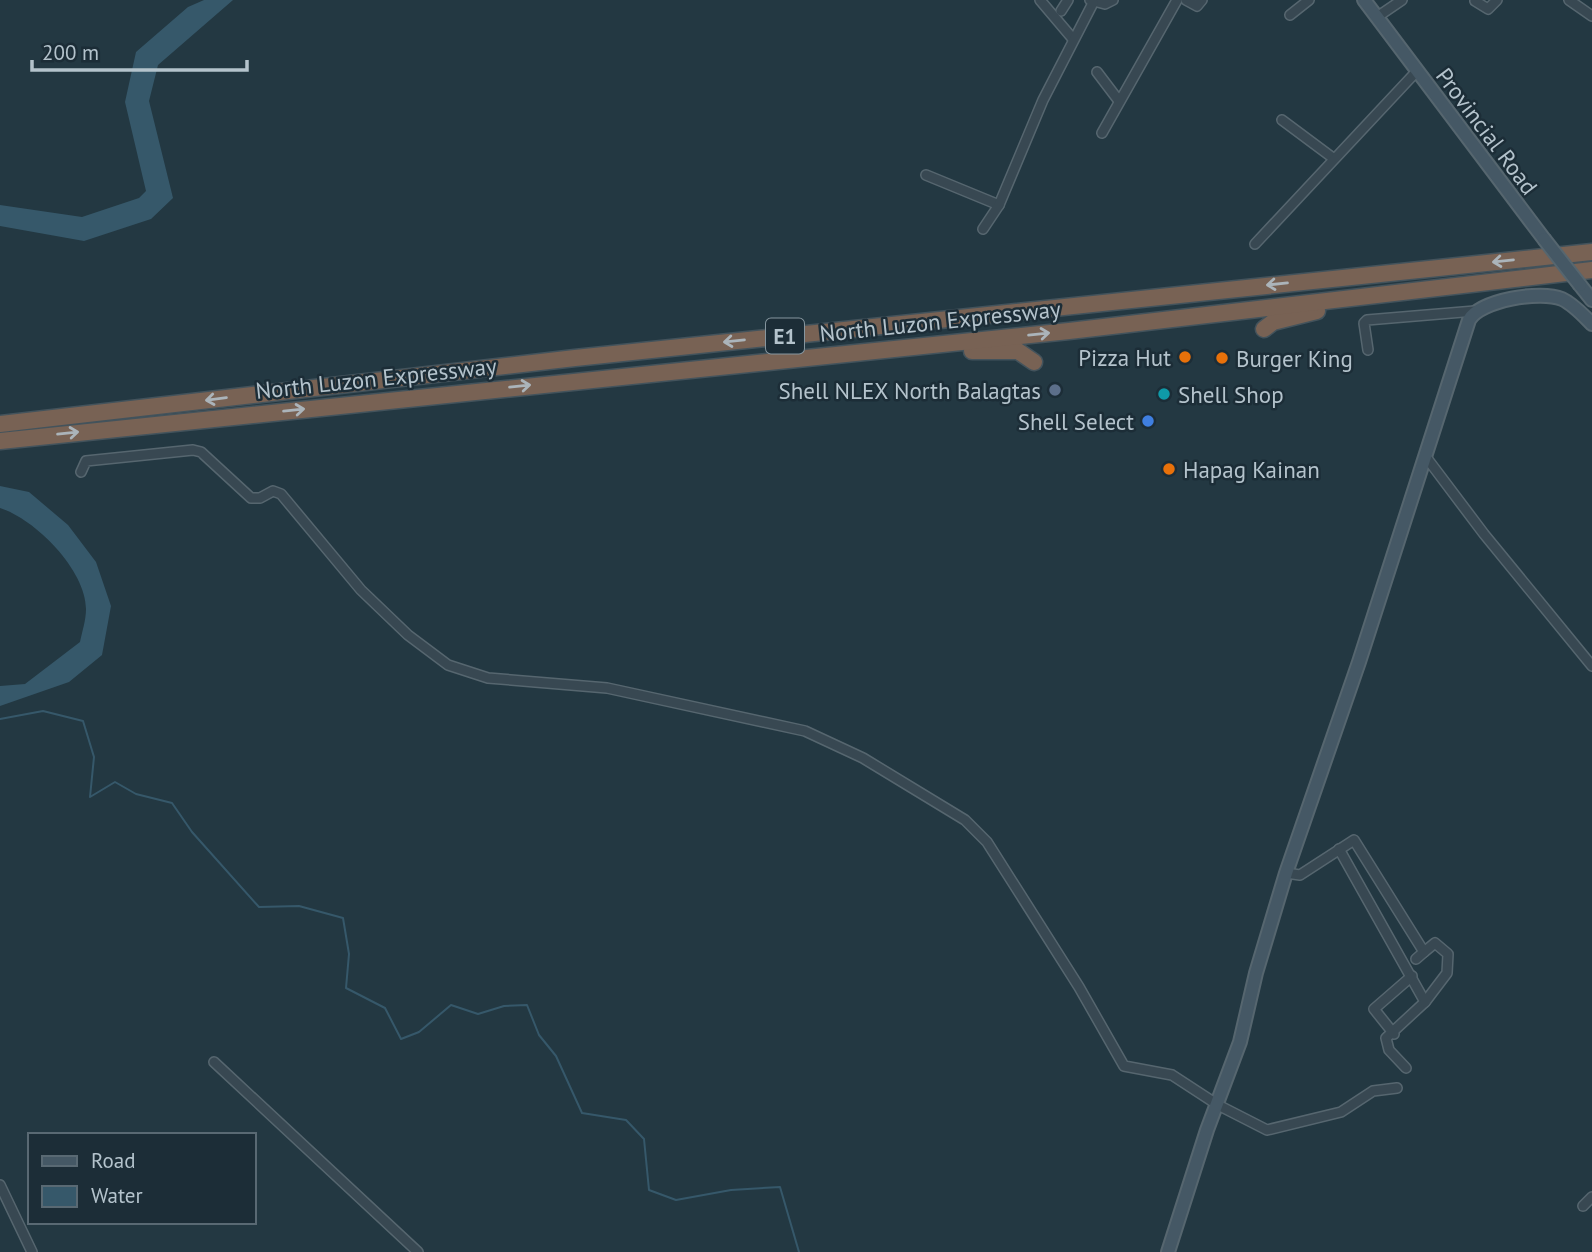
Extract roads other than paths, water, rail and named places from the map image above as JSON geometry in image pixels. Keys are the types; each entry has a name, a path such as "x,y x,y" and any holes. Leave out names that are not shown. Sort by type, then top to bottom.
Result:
{"highway":[{"name":"North Luzon Expressway","path":"0,424 575,358 1592,251"},
{"name":"North Luzon Expressway","path":"0,440 792,359 1501,282 1588,276"},
{"path":"1264,329 1273,321 1310,312 1501,282"},
{"path":"792,359 847,360 1005,350 1018,351 1034,362"}],"street":[{"path":"1040,0 1073,39"},
{"path":"1061,11 1068,0"},
{"path":"983,229 999,205 1043,100 1091,1 1104,4 1113,0"},
{"path":"1102,133 1177,0"},
{"path":"1186,0 1197,6 1202,0"},
{"path":"1290,15 1309,0"},
{"name":"Provincial Road","path":"1364,0 1544,239 1588,276 1592,300"},
{"path":"1377,17 1402,0"},
{"path":"1475,1 1488,9 1497,0"},
{"path":"1569,0 1592,16"},
{"path":"1097,72 1119,101"},
{"path":"1255,244 1416,72"},
{"path":"1282,120 1333,158"},
{"path":"926,175 999,205"},
{"path":"1368,350 1364,323 1367,320 1475,311 1527,296 1563,299 1592,324"},
{"path":"1168,1252 1240,1042 1256,973 1286,873 1426,457 1460,347 1475,311"},
{"path":"81,472 86,461 181,450 201,452 251,498 255,500 273,491 281,494 361,590 408,635 448,665 488,678 607,688 770,722 805,731 863,758 965,820 987,842 1079,986 1121,1064 1172,1075 1218,1105 1268,1130 1341,1112 1373,1091 1397,1088"},
{"path":"1426,457 1484,534 1592,666"},
{"path":"1286,873 1300,875 1354,840 1424,952"},
{"path":"1339,849 1425,1002"},
{"path":"1406,1068 1387,1045 1386,1038 1394,1034 1425,1002 1447,973 1448,954 1436,943 1416,959"},
{"path":"1394,1034 1374,1009 1412,976"},
{"path":"214,1062 418,1252"},
{"path":"0,1185 32,1252"},
{"path":"1583,1206 1592,1198"}],"water":[{"path":"204,0 233,0 158,65 149,101 173,198 151,219 84,241 0,226 0,205 82,217 139,198 146,191 125,102 136,52 188,7"},
{"path":"0,486 29,492 68,525 96,562 111,606 102,655 69,682 0,706 0,686 25,684 80,642 86,609 84,594 77,578 56,548 28,523 0,508"}],"waterway":[{"path":"0,719 43,711 83,721 94,757 90,797 115,782 136,794 172,803 192,832 259,907 299,906 343,918 349,954 346,988 385,1008 401,1039 419,1032 451,1005 478,1014 504,1006 527,1005 539,1035 556,1056 582,1113 626,1120 644,1139 649,1190 676,1200 731,1190 780,1187 799,1252"}],"place":[{"name":"Pizza Hut","path":"1185,357"},
{"name":"Burger King","path":"1222,358"},
{"name":"Shell NLEX North Balagtas","path":"1055,390"},
{"name":"Shell Shop","path":"1164,394"},
{"name":"Shell Select","path":"1148,421"},
{"name":"Hapag Kainan","path":"1169,469"}]}
